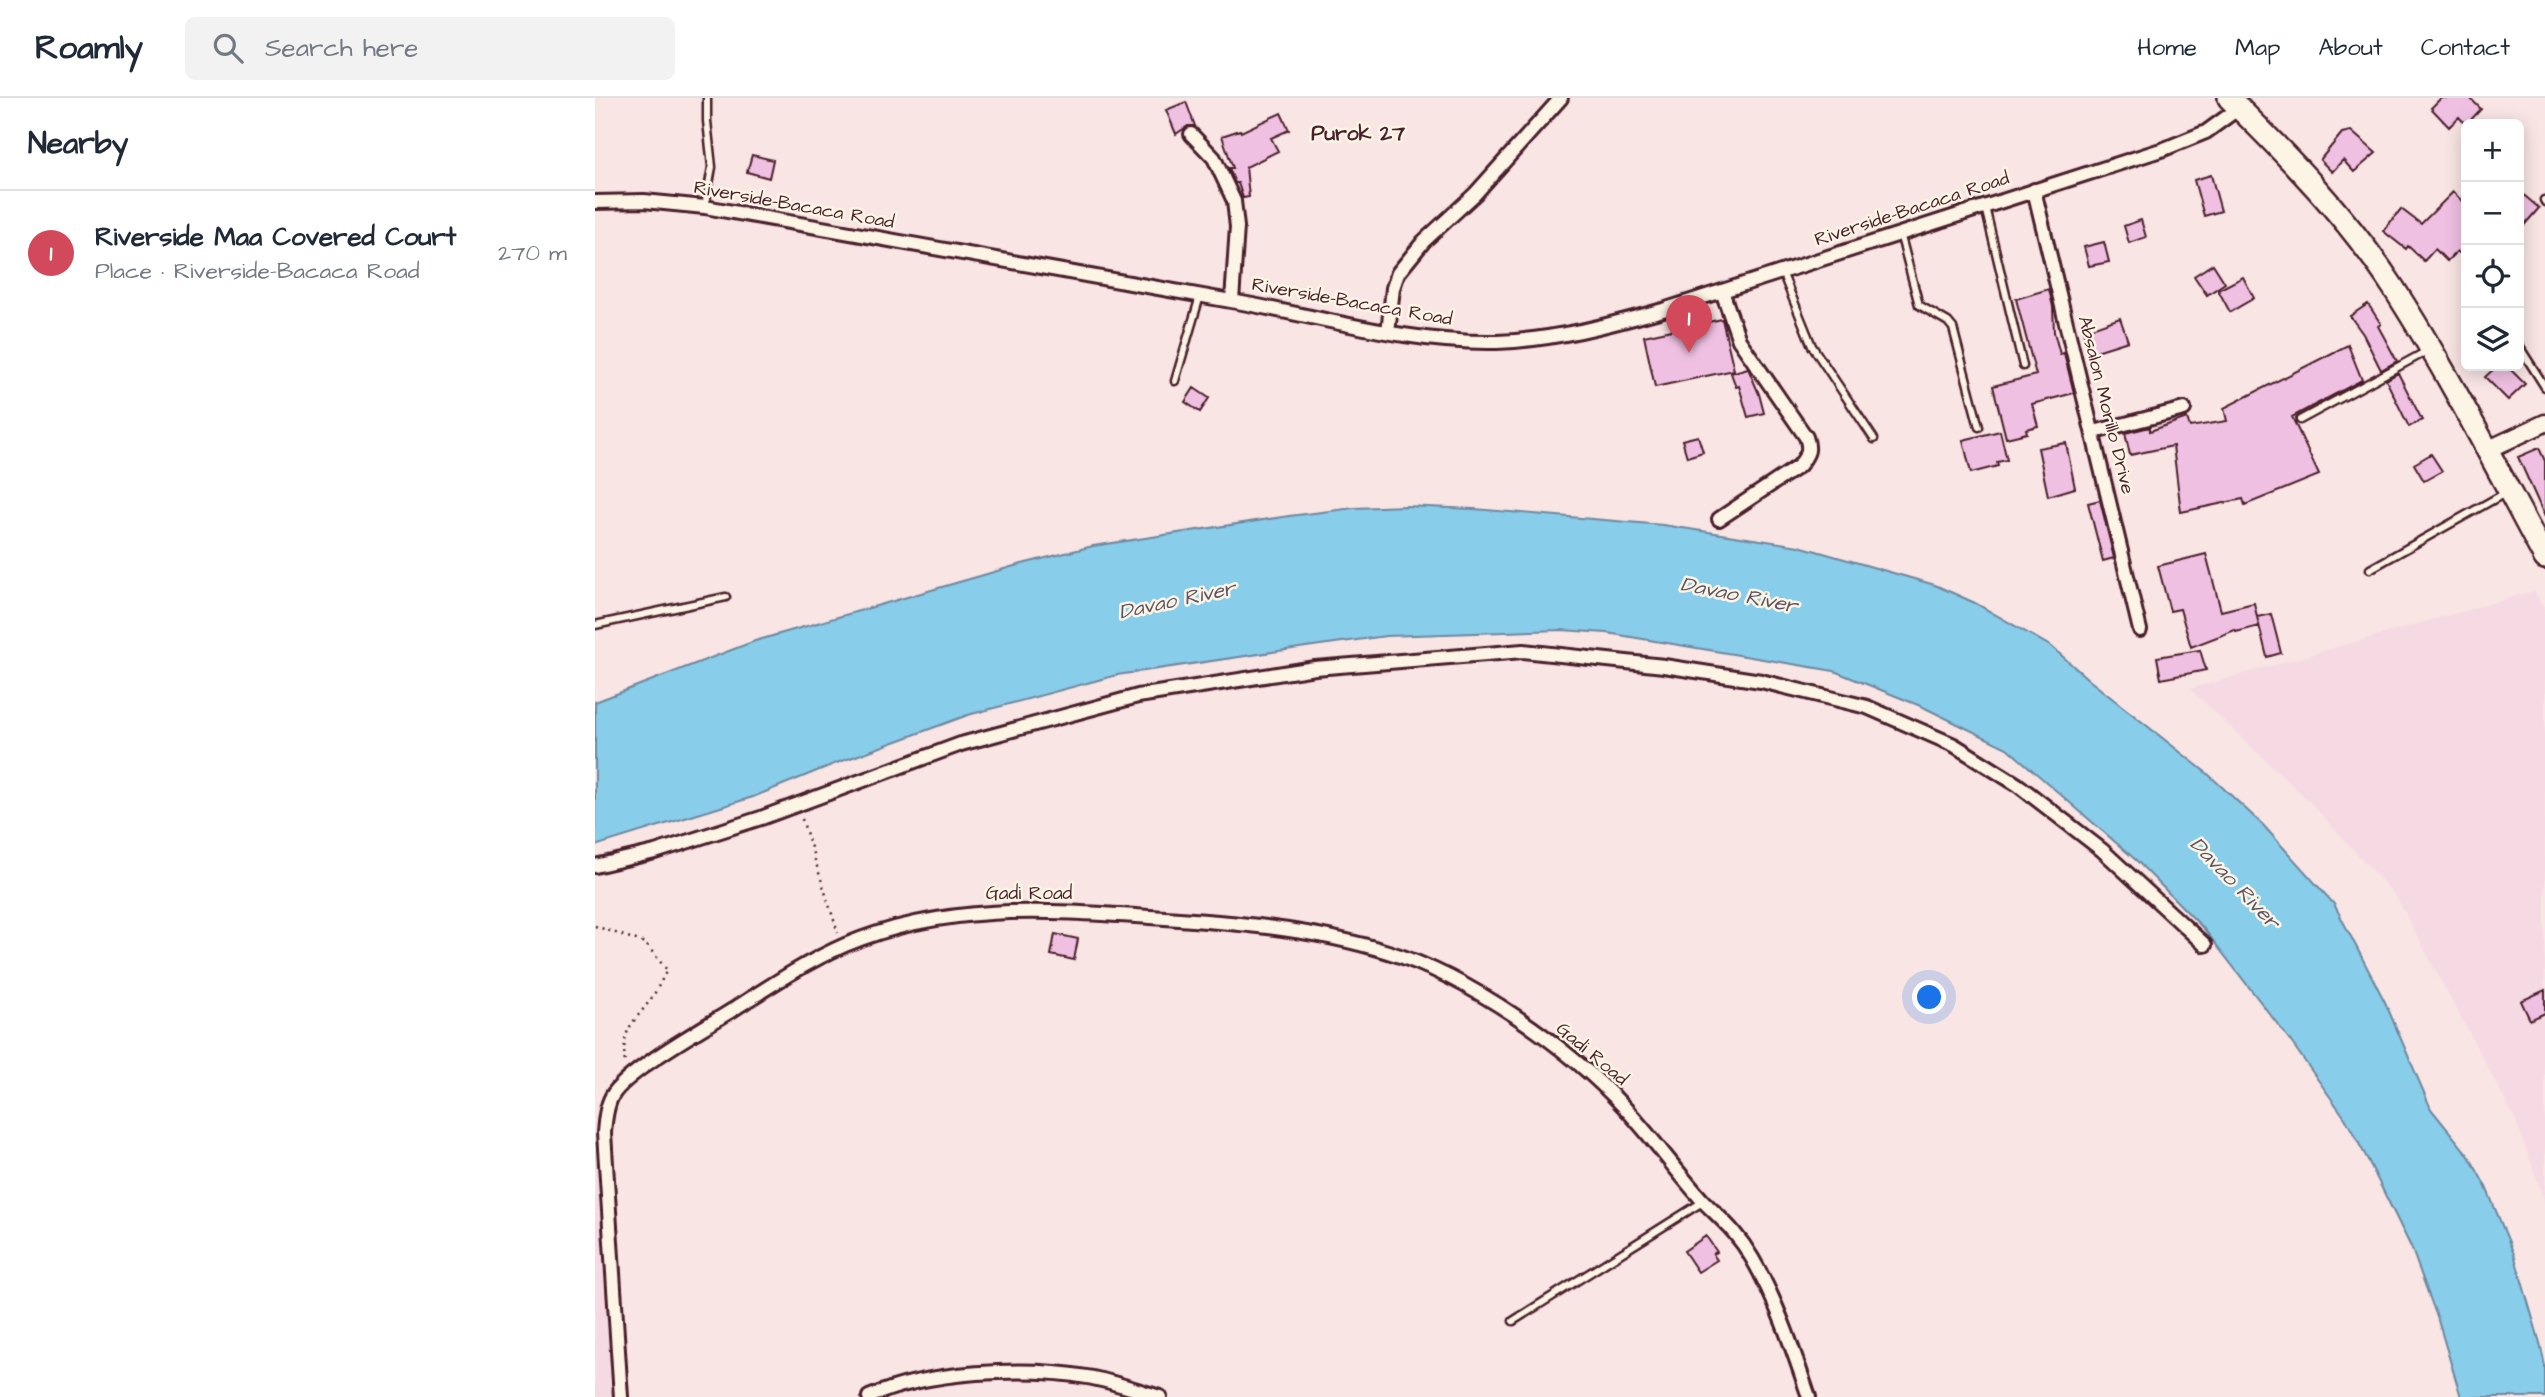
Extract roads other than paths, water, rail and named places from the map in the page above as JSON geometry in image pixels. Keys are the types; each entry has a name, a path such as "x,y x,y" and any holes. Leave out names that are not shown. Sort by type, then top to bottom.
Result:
{"main road":[{"path":"2234,103 2336,211 2392,285 2431,349 2545,558"}],"street":[{"path":"1388,332 1390,305 1398,273 1424,241 1475,194 1556,100"},
{"name":"Riverside-Bacaca Road","path":"595,202 644,201 705,207 1232,301 1388,332 1450,340 1497,342 1541,338 1595,328 1722,291 2187,141 2206,132 2234,103"},
{"path":"1191,134 1214,158 1234,201 1237,227 1232,301"},
{"name":"Absalon Morillo Drive","path":"2034,190 2140,630"},
{"path":"1719,519 1799,466 1808,454 1809,447 1806,437 1739,340 1722,291"},
{"path":"2094,432 2184,409"},
{"path":"2487,450 2545,423"},
{"path":"595,866 655,852 797,805 961,744 1138,696 1315,668 1523,651 1664,666 1761,681 1867,707 1954,746 2018,785 2102,849 2205,945"},
{"name":"Gadi Road","path":"621,1397 604,1133 612,1095 627,1080 665,1053 803,966 842,946 897,926 942,916 1004,910 1045,910 1267,927 1332,936 1392,953 1449,978 1503,1009 1551,1042 1622,1105 1704,1201 1736,1232 1753,1259 1777,1310 1809,1397"},
{"path":"869,1397 882,1391 946,1376 1016,1371 1087,1377 1160,1397"}],"lane":[{"path":"705,207 712,167 707,98"},
{"path":"1985,205 2023,366"},
{"path":"1899,233 1917,301 1926,310 1948,321 1953,328 1979,427"},
{"path":"1782,272 1812,346 1874,439"},
{"path":"1175,381 1200,296"},
{"path":"2300,420 2431,349"},
{"path":"2524,354 2545,387"},
{"path":"2370,569 2509,491"},
{"path":"595,625 726,597"},
{"path":"1513,1321 1704,1201"}],"water":[{"name":"Davao River","path":"1405,506 1663,525 1799,546 1935,585 1975,603 2052,647 2089,680 2208,774 2263,825 2334,904 2385,1002 2431,1109 2469,1156 2486,1187 2514,1254 2540,1343 2545,1366 2545,1397 2461,1397 2437,1317 2411,1247 2345,1118 2289,1039 2204,929 2137,861 2007,748 1923,707 1834,671 1607,633 1561,630 1386,636 1313,646 1117,675 968,715 753,797 595,846 595,702 755,641 1093,546 1289,516 1354,508"}],"place":[{"name":"Riverside Maa Covered Court","path":"1689,353"}],"district":[{"name":"Purok 27","path":"1358,133"}]}
